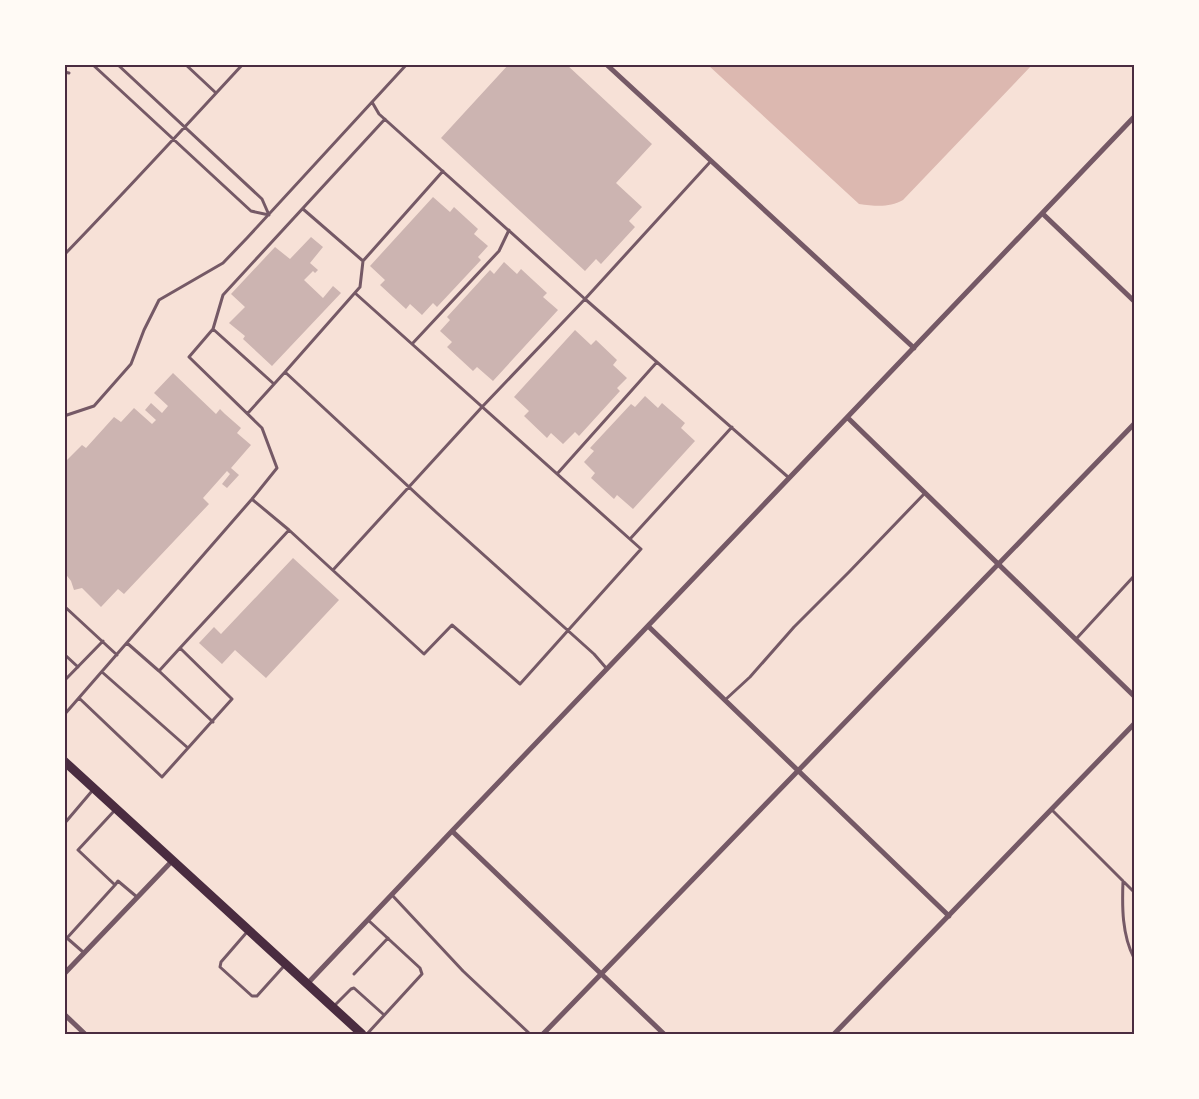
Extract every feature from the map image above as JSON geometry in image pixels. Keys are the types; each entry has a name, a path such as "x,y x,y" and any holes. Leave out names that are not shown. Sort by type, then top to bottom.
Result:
{"main road":[{"path":"66,765 364,1035"}],"street":[{"path":"606,64 914,348"},
{"path":"307,984 1134,117"},
{"path":"1043,214 1134,301"},
{"path":"848,418 1134,696"},
{"path":"543,1035 1134,424"},
{"path":"648,626 949,916"},
{"path":"834,1035 1134,724"},
{"path":"452,831 664,1035"},
{"path":"64,974 172,860"},
{"path":"64,1014 85,1035"}],"lane":[{"path":"92,64 251,211 269,215"},
{"path":"117,64 262,199 269,215"},
{"path":"185,64 216,93"},
{"path":"64,255 243,64"},
{"path":"64,416 94,406 131,364 159,300 223,263 407,64"},
{"path":"372,102 379,114 789,478"},
{"path":"64,715 277,468 262,428 189,357 213,329 223,295 386,119"},
{"path":"333,570 711,161"},
{"path":"248,413 360,287 363,261 443,171"},
{"path":"303,209 363,261"},
{"path":"412,344 499,251 508,230"},
{"path":"252,499 424,654 452,625 520,684 641,549 355,293"},
{"path":"213,329 274,384"},
{"path":"557,474 657,362"},
{"path":"285,372 607,669"},
{"path":"630,539 732,427"},
{"path":"725,700 750,677 794,627 925,493"},
{"path":"159,672 289,530"},
{"path":"1075,640 1134,576"},
{"path":"64,606 117,655"},
{"path":"64,681 102,641"},
{"path":"127,643 213,722"},
{"path":"79,698 162,777 232,699 180,648"},
{"path":"64,654 78,667"},
{"path":"102,672 188,748"},
{"path":"64,824 94,788"},
{"path":"115,885 78,850 116,808"},
{"path":"1052,810 1134,892"},
{"path":"84,954 66,939 118,881 137,897"},
{"path":"1123,881 1124,926 1134,958"},
{"path":"392,895 463,971 530,1035"},
{"path":"364,1035 422,974 420,968 368,920"},
{"path":"248,930 220,962 220,967 252,996 257,996 286,964"},
{"path":"354,974 388,938"},
{"path":"332,1007 354,988 383,1014"}],"shaded area":[{"path":"708,65 1032,65 903,200 882,206 859,204"}],"building":[{"path":"509,64 566,64 652,144 616,183 642,207 629,221 635,227 601,264 596,259 585,271 441,138"},
{"path":"433,197 450,212 454,207 478,229 474,234 488,246 478,257 481,260 437,307 433,303 422,315 410,304 406,309 380,285 385,280 370,266"},
{"path":"311,237 323,247 310,263 318,270 315,273 313,271 304,280 323,298 333,286 341,293 272,366 243,339 245,336 229,323 245,307 231,294 275,247 290,259"},
{"path":"504,262 517,274 521,269 547,293 543,297 558,310 493,381 477,367 473,371 447,347 452,342 440,331 450,320 447,317 490,270 494,274"},
{"path":"575,330 591,345 596,340 617,360 613,365 627,378 617,388 620,391 579,436 575,432 563,444 551,433 547,438 524,416 529,411 514,397"},
{"path":"173,373 216,414 220,409 241,428 237,433 251,445 231,468 239,475 227,488 222,484 230,474 227,471 203,498 209,504 124,594 118,589 101,607 82,588 74,590 64,572 64,463 82,445 86,448 114,417 121,422 134,408 152,424 156,420 145,410 151,403 162,413 168,406 154,393"},
{"path":"645,396 658,408 662,403 685,423 681,428 695,441 633,509 617,495 614,499 591,478 595,473 584,462 594,451 590,448 631,404 635,407"},
{"path":"293,558 339,600 266,678 235,650 222,664 199,643 214,627 221,634"}]}
